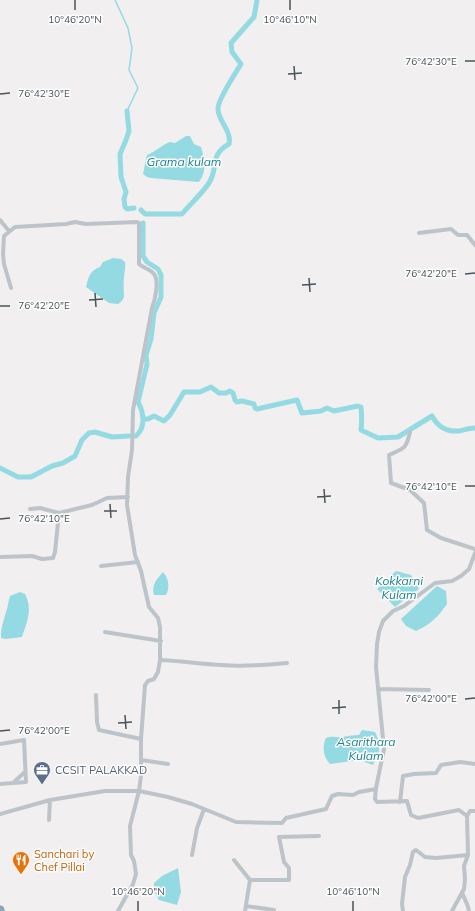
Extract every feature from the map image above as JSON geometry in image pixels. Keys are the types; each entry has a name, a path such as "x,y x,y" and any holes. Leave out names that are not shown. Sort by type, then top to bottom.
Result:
{"street":[{"path":"0,220 9,231"},
{"path":"11,288 1,255 4,236 15,227 66,224 75,222 86,224 138,222 139,264 154,273 156,277 156,298 152,308 133,410 132,450 128,477 128,505 135,555 150,607 158,618 160,627 160,660 158,672 154,679 148,681 145,685 139,791 130,826 131,855 134,861 136,874 133,884 118,911"},
{"path":"419,233 451,229 458,235 467,235 475,245"},
{"path":"410,432 408,443 404,448 389,455 391,483 410,490 424,503 427,530 441,538 475,549"},
{"path":"30,509 40,508 59,513 92,505 107,498 128,497"},
{"path":"0,557 32,556 42,559 53,558 59,513"},
{"path":"467,816 459,810 418,818 411,815 407,801 377,802 375,799 384,749 378,689 377,644 383,621 393,611 404,606 435,583 452,581 461,576 469,569 475,553"},
{"path":"101,566 138,562"},
{"path":"105,632 161,641"},
{"path":"160,660 223,665 287,663"},
{"path":"378,689 429,690"},
{"path":"96,695 97,722 99,730 141,739"},
{"path":"0,744 24,740 26,782 0,784"},
{"path":"141,760 168,764"},
{"path":"400,802 403,776 436,773 441,765 460,762 475,764"},
{"path":"14,782 25,772"},
{"path":"0,814 50,800 105,791 139,791 168,797 236,822 282,822 286,818 326,809 332,796 338,794 353,795 359,792 376,789"},
{"path":"49,820 50,800"},
{"path":"192,855 197,828 204,809"},
{"path":"452,911 462,892 466,879 464,866 468,854 467,816 470,811 475,811"},
{"path":"250,880 289,880 289,868 284,862 279,837 319,836"},
{"path":"403,911 402,904 405,877 413,852 416,850 425,856 436,858 468,854"},
{"path":"234,860 250,880 245,911"},
{"path":"462,892 469,911"},
{"path":"246,906 274,910"}],"water":[{"name":"Grama kulam","path":"186,136 190,136 194,144 201,147 204,170 202,178 199,182 151,178 143,174 147,155 167,143 175,143"},
{"path":"113,258 121,259 125,262 124,297 118,304 109,303 86,287 92,272 100,267 103,262"},
{"name":"Kokkarni Kulam","path":"396,571 411,575 419,589 395,607 377,589"},
{"path":"163,572 168,580 166,595 154,595 154,585"},
{"path":"437,586 446,591 447,604 444,608 430,623 421,629 416,631 406,626 401,619"},
{"path":"20,592 25,594 29,605 27,621 22,637 6,639 1,638 2,625 10,596"},
{"name":"Asarithara Kulam","path":"362,730 375,732 379,741 379,752 373,765 359,760 330,764 324,752 326,738 359,735"},
{"path":"178,868 181,892 177,905 159,900 154,891 154,883 162,876"}],"waterway":[{"path":"115,0 128,28 132,48 129,70 138,88 127,111"},
{"path":"141,210 145,214 182,214 203,192 209,183 214,172 215,162 219,152 229,144 229,135 220,118 218,105 241,64 232,52 231,43 254,17 257,0"},
{"path":"127,111 129,131 120,154 121,177 126,192 124,199 125,207 127,209 134,208"},
{"path":"136,436 143,424 143,415 138,402 147,364 146,355 151,339 154,313 161,297 161,275 158,269 147,262 143,256 143,223"},
{"path":"144,419 154,416 164,421 170,415 184,392 200,392 211,387 219,393 226,393 230,391 233,393 237,402 242,401 254,404 255,408 257,409 297,400 302,413 321,411 327,408 334,411 358,406 361,407 361,430 378,438 398,437 432,416 437,423 446,430 459,431 475,428"},
{"path":"0,468 18,477 31,477 75,456 82,440 89,433 95,432 112,437 129,436"}],"place":[{"name":"CCSIT PALAKKAD","path":"42,785"},
{"name":"Sanchari by Chef Pillai","path":"21,875"}]}
